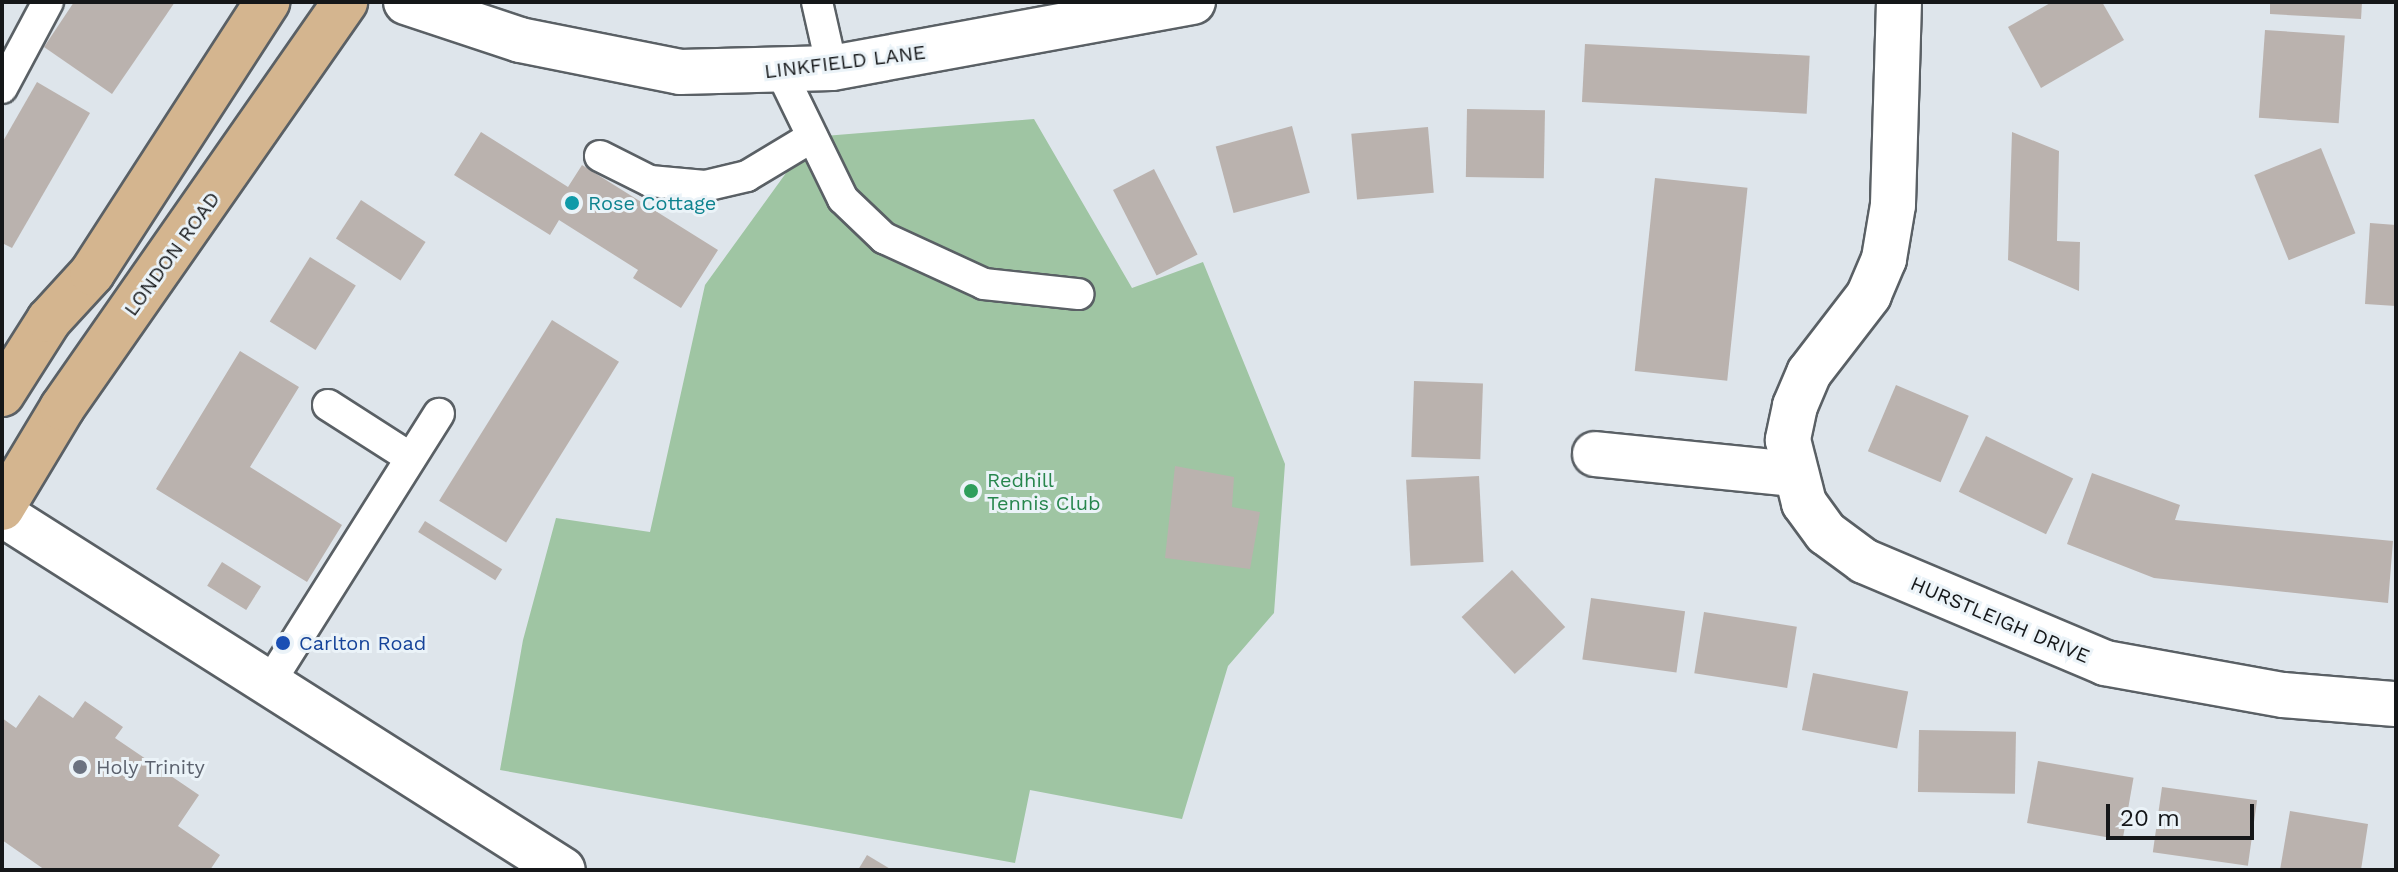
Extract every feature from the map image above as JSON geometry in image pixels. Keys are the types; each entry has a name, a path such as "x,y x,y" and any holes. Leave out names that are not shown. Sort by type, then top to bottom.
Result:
{"main road":[{"path":"2,394 49,320 92,273 267,2"},
{"name":"LONDON ROAD","path":"2,511 62,408 345,2"}],"street":[{"name":"LINKFIELD LANE","path":"406,2 592,58 680,72 781,72 832,68 1193,2"},
{"name":"HURSTLEIGH DRIVE","path":"1899,2 1893,205 1884,259 1869,295 1804,384 1788,440 1792,474 1826,533 1864,561 2038,640 2174,676 2396,704"},
{"path":"1595,454 1792,474"},
{"path":"2,511 563,870"}],"lane":[{"path":"2,88 48,2"},
{"path":"817,2 832,68"},
{"path":"781,72 843,199 923,262 984,284 1078,294"},
{"path":"600,156 650,181 705,186 747,176 812,137"},
{"path":"328,405 411,458"},
{"path":"270,682 439,414"}],"green space":[{"name":"Redhill Tennis Club","path":"1034,119 1132,288 1203,262 1285,464 1274,613 1228,666 1182,819 1030,790 1015,863 500,770 523,640 556,518 650,532 705,285 812,137"}],"building":[{"path":"74,2 175,2 112,94 44,47"},
{"path":"2052,2 2102,2 2124,40 2041,88 2008,27"},
{"path":"2270,2 2362,2 2361,19 2270,14"},
{"path":"2265,30 2345,36 2339,123 2259,118"},
{"path":"1585,44 1810,56 1807,114 1582,102"},
{"path":"37,82 90,113 12,248 2,243 2,143"},
{"path":"1467,109 1545,110 1544,178 1466,177"},
{"path":"1292,126 1310,193 1234,213 1216,146"},
{"path":"1428,127 1434,193 1357,199 1351,134"},
{"name":"Rose Cottage","path":"481,132 568,187 582,165 718,250 681,308 633,278 638,270 559,220 550,235 454,175"},
{"path":"2012,132 2059,151 2057,241 2080,242 2079,291 2008,260"},
{"path":"2321,148 2355,233 2289,260 2254,175"},
{"path":"1154,169 1198,255 1157,275 1113,190"},
{"path":"1655,178 1747,188 1727,381 1635,371"},
{"path":"361,200 426,242 401,281 336,239"},
{"path":"2370,223 2396,225 2396,306 2365,304"},
{"path":"310,257 356,286 316,350 270,321"},
{"path":"552,320 619,362 506,542 439,501"},
{"path":"240,351 299,387 250,467 342,525 307,582 156,489"},
{"path":"1414,381 1483,383 1480,459 1411,457"},
{"path":"1896,385 1969,416 1941,482 1868,451"},
{"path":"1986,436 2073,479 2046,534 1959,492"},
{"path":"1175,466 1234,477 1232,507 1260,512 1250,569 1165,558"},
{"path":"2092,473 2180,505 2175,520 2393,541 2388,603 2154,578 2067,544"},
{"path":"1479,476 1484,562 1411,566 1406,480"},
{"path":"425,521 502,569 495,580 418,532"},
{"path":"222,562 261,586 246,610 207,586"},
{"path":"1512,570 1565,627 1515,674 1462,617"},
{"path":"1591,598 1685,611 1676,673 1582,659"},
{"path":"1704,612 1797,627 1787,688 1694,673"},
{"path":"1813,673 1908,692 1897,748 1802,730"},
{"name":"Holy Trinity","path":"39,695 73,718 85,701 123,727 115,738 199,795 178,826 220,855 210,870 45,870 2,840 2,718 16,728"},
{"path":"1919,730 2016,732 2015,794 1918,792"},
{"path":"2038,761 2134,778 2123,840 2027,823"},
{"path":"2162,787 2257,800 2248,866 2153,852"},
{"path":"2290,811 2368,824 2361,870 2280,870"},
{"path":"867,855 892,870 858,870"}],"place":[{"name":"Rose Cottage","path":"572,203"},
{"name":"Redhill Tennis Club","path":"971,491"},
{"name":"Carlton Road","path":"283,643"},
{"name":"Holy Trinity","path":"80,767"}]}
